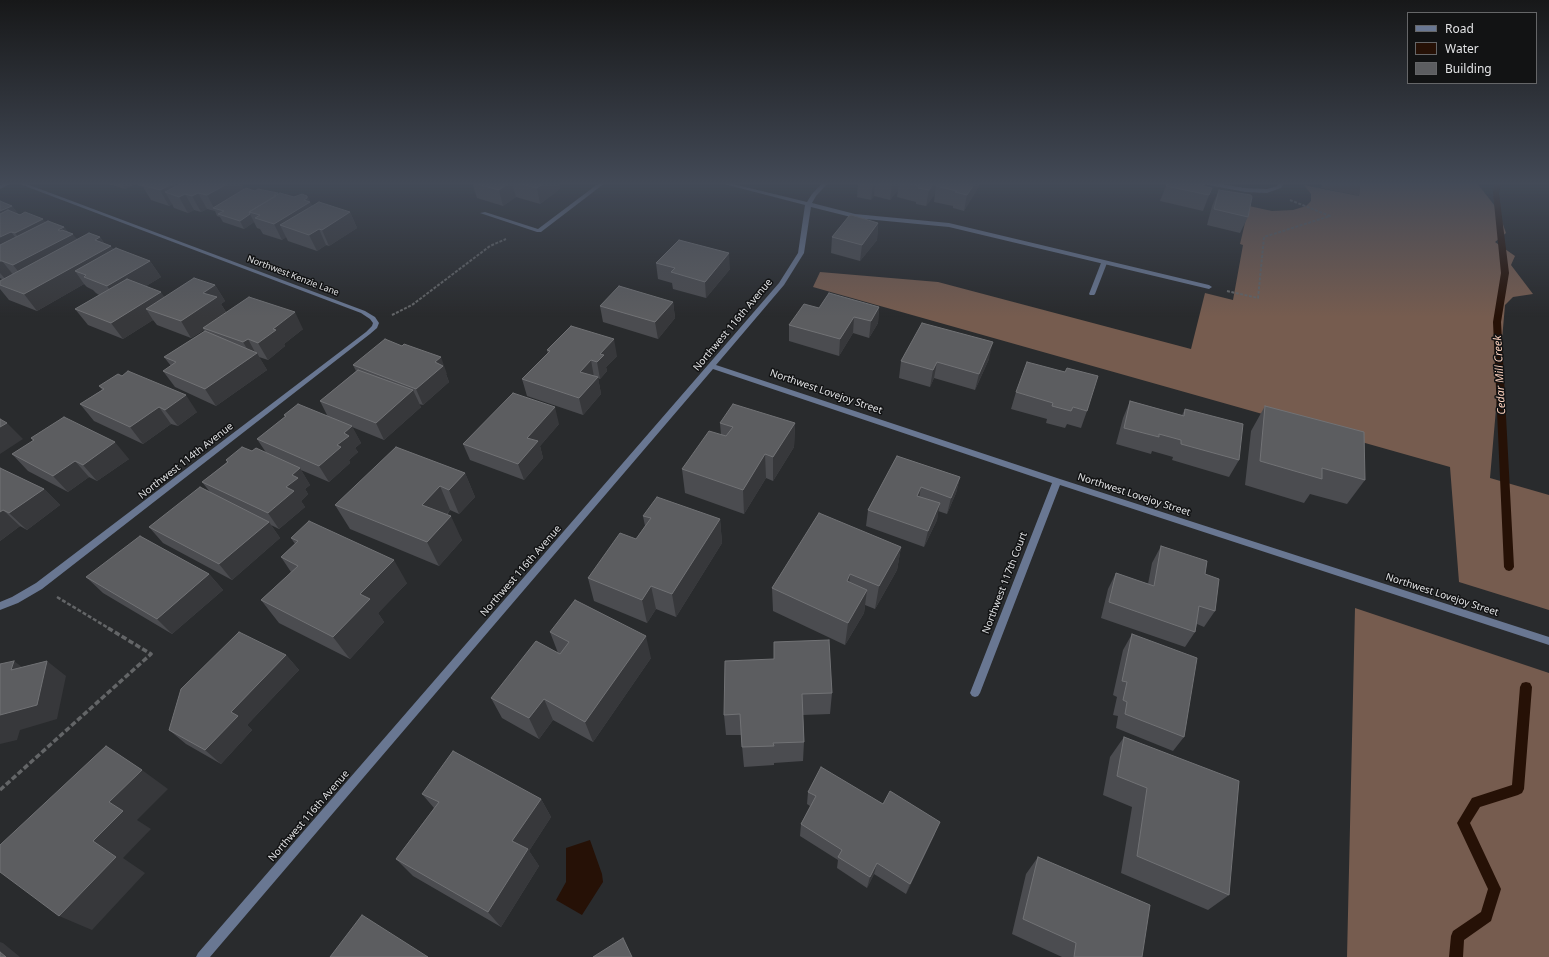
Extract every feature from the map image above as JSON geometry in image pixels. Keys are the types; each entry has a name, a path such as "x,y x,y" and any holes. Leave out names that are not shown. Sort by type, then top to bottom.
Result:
{"street":[{"name":"Northwest Kenzie Lane","path":"139,228 363,312 373,318 376,323"},
{"path":"531,228 539,231 543,228"},
{"name":"Northwest 116th Avenue","path":"202,957 713,366 782,284 802,253 805,228"},
{"path":"960,228 1210,288"},
{"path":"1092,294 1104,263"},
{"name":"Northwest 114th Avenue","path":"0,606 15,600 39,586 368,333 375,327 376,323"},
{"name":"Northwest Lovejoy Street","path":"713,366 1057,481 1549,641"},
{"name":"Northwest 117th Court","path":"975,693 1057,481"}],"path":[{"path":"376,323 412,304 490,246 531,228"},
{"path":"1210,288 1258,298 1264,237 1293,228"},
{"path":"0,790 151,654 39,586"}],"shaded area":[{"path":"1244,228 1504,228 1506,233 1495,242 1515,256 1511,265 1533,294 1513,297 1505,305 1490,478 1549,495 1549,610 1459,582 1450,467 813,287 820,272 938,282 1191,349 1205,293 1233,300 1243,245 1240,244"},
{"path":"1355,608 1549,673 1549,957 1347,957"}],"water":[{"path":"590,840 602,874 603,882 582,915 556,900 566,882 566,848"}],"building":[{"path":"0,228 26,228 15,233 11,232 0,237"},
{"path":"35,228 63,228 58,230 73,234 13,265 0,261 0,245"},
{"path":"288,228 326,228 322,230 319,229 309,235"},
{"path":"840,228 875,228 862,245 832,237"},
{"path":"89,233 100,237 95,240 111,246 24,294 0,285 0,281"},
{"path":"679,240 729,253 705,282 671,272 675,268 656,263"},
{"path":"116,248 150,261 107,286 84,277 86,275 75,271"},
{"path":"194,278 215,285 203,293 217,297 181,321 146,309"},
{"path":"127,279 161,292 111,323 75,309"},
{"path":"619,286 673,302 655,322 600,306"},
{"path":"829,293 879,307 871,321 854,317 840,339 789,325 804,304 819,308"},
{"path":"249,297 295,312 273,329 276,330 258,343 248,339 243,342 203,328"},
{"path":"922,323 993,342 979,374 937,362 933,370 901,361"},
{"path":"571,326 614,339 600,354 604,355 597,362 591,360 580,372 598,377 579,398 522,379 550,351 547,350"},
{"path":"205,331 257,353 205,389 163,371 176,362 164,357"},
{"path":"385,339 402,346 404,344 441,357 435,362 443,366 416,389 353,365"},
{"path":"1027,362 1065,372 1067,368 1098,376 1087,411 1073,407 1071,411 1052,406 1053,403 1016,392"},
{"path":"358,370 413,390 376,423 320,401"},
{"path":"128,371 186,395 165,410 159,407 130,427 80,404 104,389 99,386 118,374 122,376"},
{"path":"513,393 555,407 527,438 538,441 518,464 463,444"},
{"path":"1130,401 1184,416 1185,409 1243,424 1239,460 1181,444 1181,440 1159,434 1159,437 1124,428"},
{"path":"298,404 352,426 344,433 349,436 337,445 341,447 319,466 257,439 286,416 284,415"},
{"path":"733,404 795,423 773,457 765,454 743,490 682,469 709,431 726,436 733,427 720,423"},
{"path":"1265,406 1364,432 1365,480 1322,468 1322,479 1260,461"},
{"path":"64,417 115,442 83,465 75,461 53,476 12,454 34,440 31,438"},
{"path":"0,419 7,423 0,427"},
{"path":"242,447 252,451 256,448 300,468 292,475 298,478 286,487 294,491 268,513 202,482 228,462 226,460"},
{"path":"396,447 465,473 449,490 440,486 422,505 451,516 427,542 335,505"},
{"path":"897,456 960,477 951,498 921,487 917,496 940,503 928,531 868,510"},
{"path":"0,468 44,489 9,513 3,510 0,512"},
{"path":"200,487 269,522 219,564 149,527"},
{"path":"657,497 720,519 672,594 651,586 642,600 588,578 620,533 636,539 651,518 643,516"},
{"path":"819,513 901,547 879,586 850,574 847,581 867,590 848,623 772,588"},
{"path":"309,521 394,560 360,594 370,599 333,637 261,600 298,566 281,557 298,541 291,538"},
{"path":"140,536 209,574 157,619 86,577"},
{"path":"1161,546 1207,561 1205,574 1219,579 1215,611 1199,606 1195,632 1109,602 1116,573 1154,586"},
{"path":"575,600 646,636 585,722 544,699 529,718 491,698 536,641 560,654 569,642 550,632"},
{"path":"239,632 286,655 231,712 238,716 205,750 169,730 181,689"},
{"path":"1132,634 1197,658 1184,737 1125,714 1127,702 1123,700 1127,682 1122,681"},
{"path":"829,640 832,693 802,694 804,742 773,743 774,746 742,747 740,714 724,715 725,661 774,659 774,642"},
{"path":"14,661 11,670 47,661 37,705 0,715 0,664"},
{"path":"1124,737 1239,781 1229,895 1137,856 1147,788 1117,776"},
{"path":"106,746 142,770 109,802 123,811 93,841 116,857 59,916 0,872 0,845"},
{"path":"453,751 541,799 512,841 528,849 488,912 396,859 439,802 422,794"},
{"path":"821,767 883,804 890,791 940,822 910,884 877,863 870,877 838,857 842,850 801,824 816,796 808,792"},
{"path":"1038,857 1150,905 1142,957 1074,957 1076,943 1023,919"},
{"path":"362,915 428,957 330,957"},
{"path":"623,938 632,957 593,957"},
{"path":"0,952 6,957 0,957"}],"waterway":[{"name":"Cedar Mill Creek","path":"1500,228 1505,273 1497,322 1509,567"},
{"name":"Cedar Mill Creek","path":"1456,957 1458,936 1486,916 1495,889 1463,823 1476,802 1518,789 1526,687"}]}
